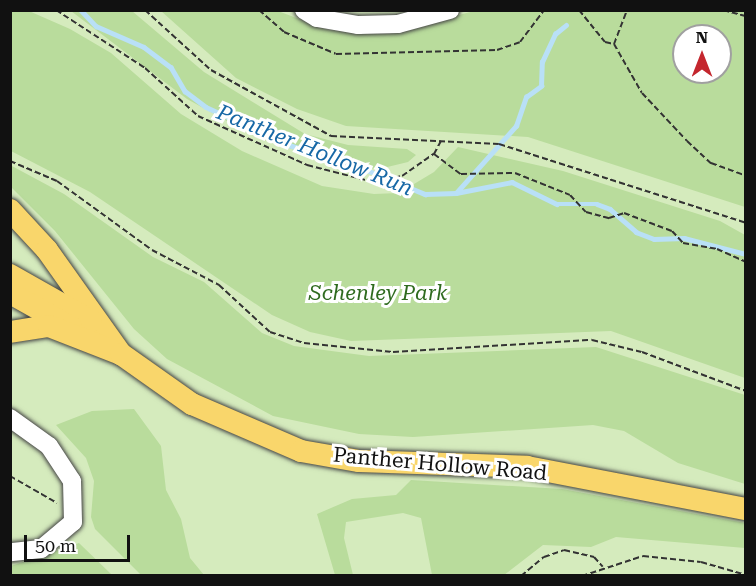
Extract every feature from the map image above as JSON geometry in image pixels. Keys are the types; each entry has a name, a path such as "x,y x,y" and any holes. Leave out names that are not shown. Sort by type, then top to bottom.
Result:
{"main road":[{"path":"10,210 47,250 100,338"},
{"path":"10,275 76,309 100,338"},
{"path":"10,293 100,338"},
{"path":"10,332 48,326 100,338"},
{"name":"Panther Hollow Road","path":"100,338 192,404 301,451 359,461 526,468 746,509"}],"street":[{"path":"304,10 317,18 358,25 398,24 450,10"},
{"path":"10,418 49,446 72,481 73,522 41,549 10,552"}],"path":[{"path":"56,10 145,68 178,102 218,126 307,165 377,183 402,176 434,154 441,141"},
{"path":"145,10 211,70 301,124 331,136 441,141 472,140 512,148 746,223"},
{"path":"259,10 284,33 336,54 497,50 520,42 544,10"},
{"path":"579,10 605,42 614,44 642,93 687,141 711,163 746,176"},
{"path":"614,44 627,10"},
{"path":"663,10 668,10"},
{"path":"723,10 746,16"},
{"path":"434,154 461,174 472,177 514,173 570,195 581,208 609,218 624,213 672,231 683,243 717,249 746,262"},
{"path":"10,161 57,181 152,250 219,285 270,332 304,343 393,352 592,340 642,352 746,391"},
{"path":"10,476 61,506 73,522"},
{"path":"521,576 544,557 564,550 594,557 603,567"},
{"path":"582,576 603,567 660,556 746,575"}],"green space":[{"name":"Schenley Park","path":"10,11 745,11 745,575 11,575"},
{"path":"10,11 29,11 70,29 111,53 181,114 242,151 322,186 374,194 399,193 434,172 458,147 563,171 720,221 745,235 745,378 611,331 351,341 310,332 272,315 90,192 11,151"},
{"path":"71,11 132,11 204,72 305,134 348,145 407,149 416,155 408,162 379,169 350,168 258,138 187,99"},
{"path":"161,11 278,11 328,30 388,34 474,11 745,11 745,207 528,137 346,126 297,109 236,78"},
{"path":"10,165 64,194 153,257 204,282 262,333 294,346 369,356 596,347 745,395 745,484 678,463 624,431 593,425 413,437 359,434 273,416 167,359 134,329 55,231 11,187"},
{"path":"134,409 161,446 166,490 181,519 190,558 204,575 141,575 95,529 91,517 94,481 86,458 56,425 92,411"},
{"path":"411,480 562,489 745,523 745,548 616,537 591,547 543,545 504,575 432,575 421,518 403,513 346,522 344,538 353,575 335,575 317,514 352,499 396,495"},
{"path":"79,543 112,575 11,575 11,566"}],"waterway":[{"name":"Panther Hollow Run","path":"81,10 96,26 144,47 171,67 185,91 206,107 289,145 357,166 425,194 456,193 512,182 557,204 597,204 610,209 636,232 654,239 684,238 746,254"},
{"path":"456,193 516,126 526,97 541,86 542,62 555,34 566,25"}]}
